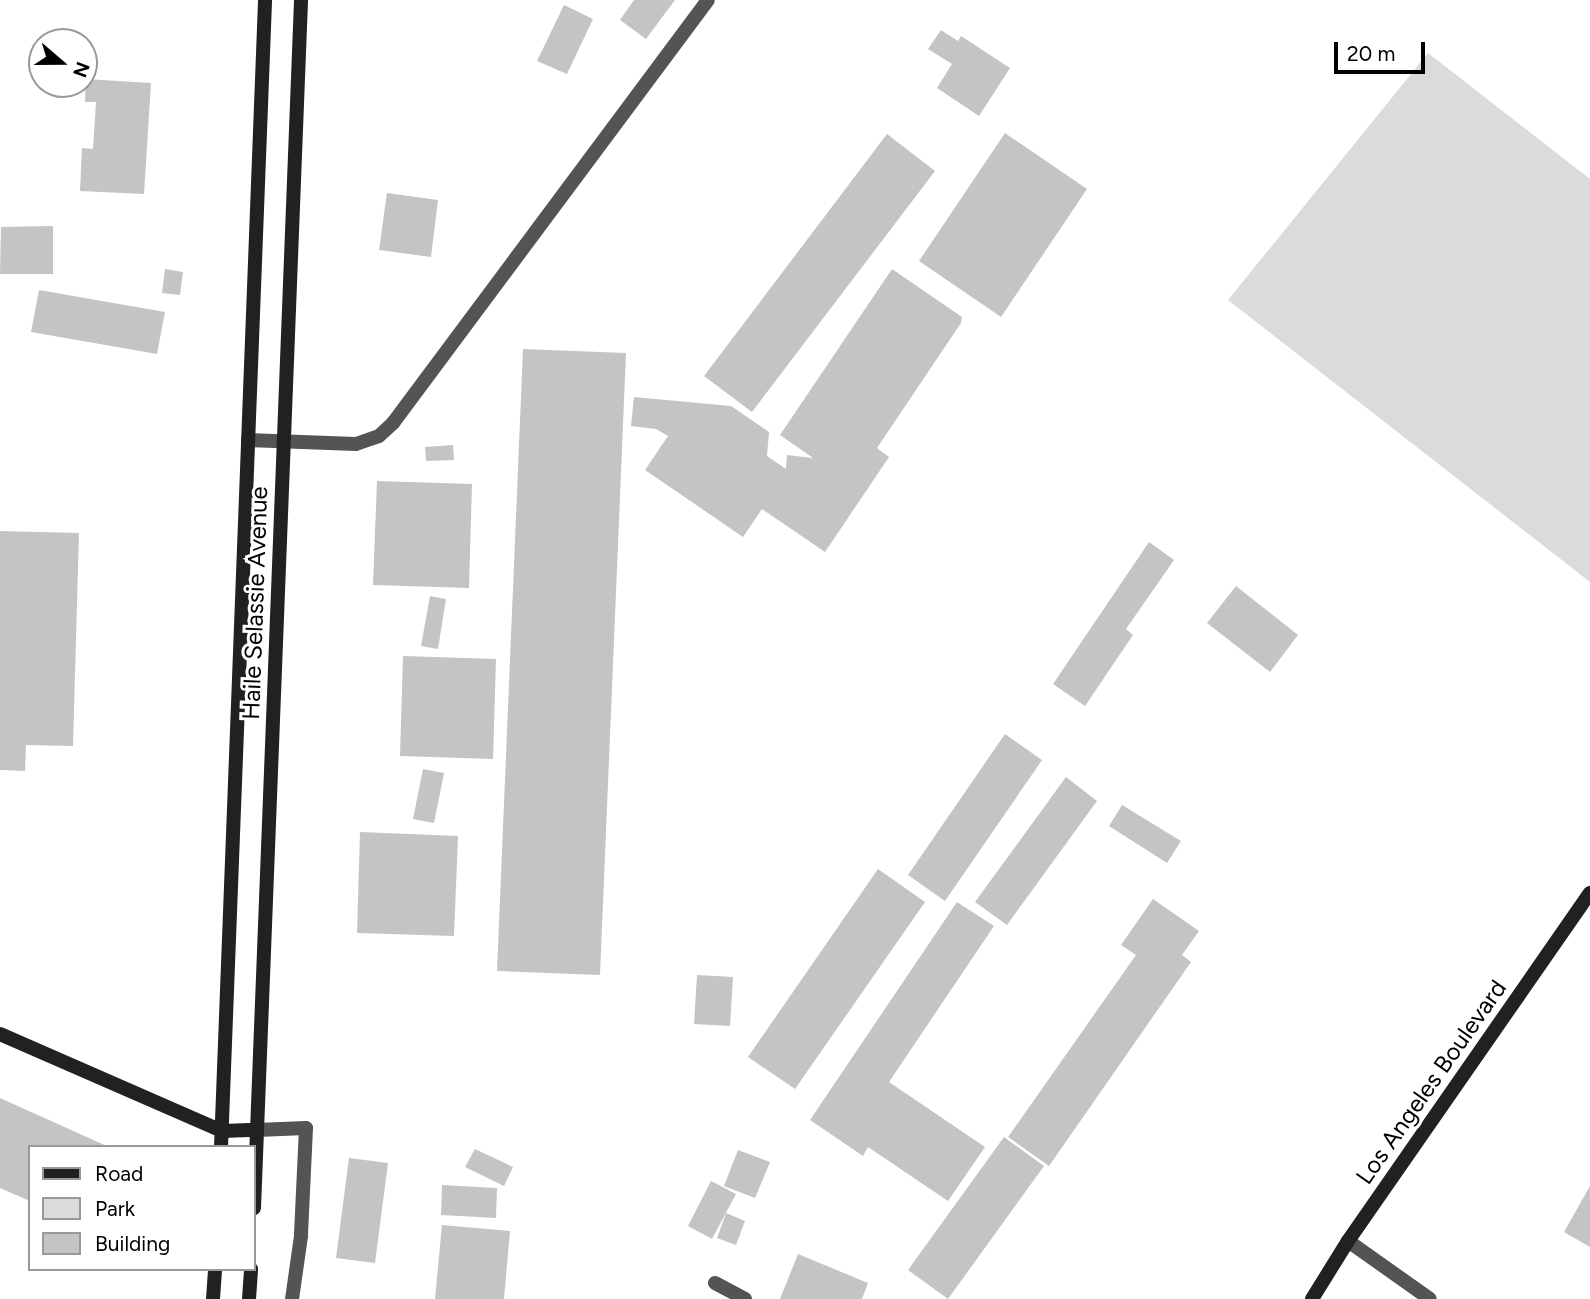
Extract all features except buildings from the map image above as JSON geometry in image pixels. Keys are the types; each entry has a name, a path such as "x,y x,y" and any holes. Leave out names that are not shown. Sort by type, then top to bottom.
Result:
{"main road":[{"name":"Haile Selassie Avenue","path":"221,1145 265,0"},
{"name":"Haile Selassie Avenue","path":"256,1156 302,0"},
{"name":"Los Angeles Boulevard","path":"1312,1299 1348,1241 1590,893"},
{"path":"0,1034 222,1131 257,1130"},
{"path":"213,1299 215,1271"},
{"path":"249,1299 251,1271"}],"street":[{"path":"248,440 356,444 379,436 393,423 708,0"},
{"path":"257,1130 306,1128 301,1236 292,1299"},
{"path":"1348,1241 1430,1299"},
{"path":"715,1283 745,1299"}],"green space":[{"path":"1428,53 1590,179 1590,582 1228,300"}]}
